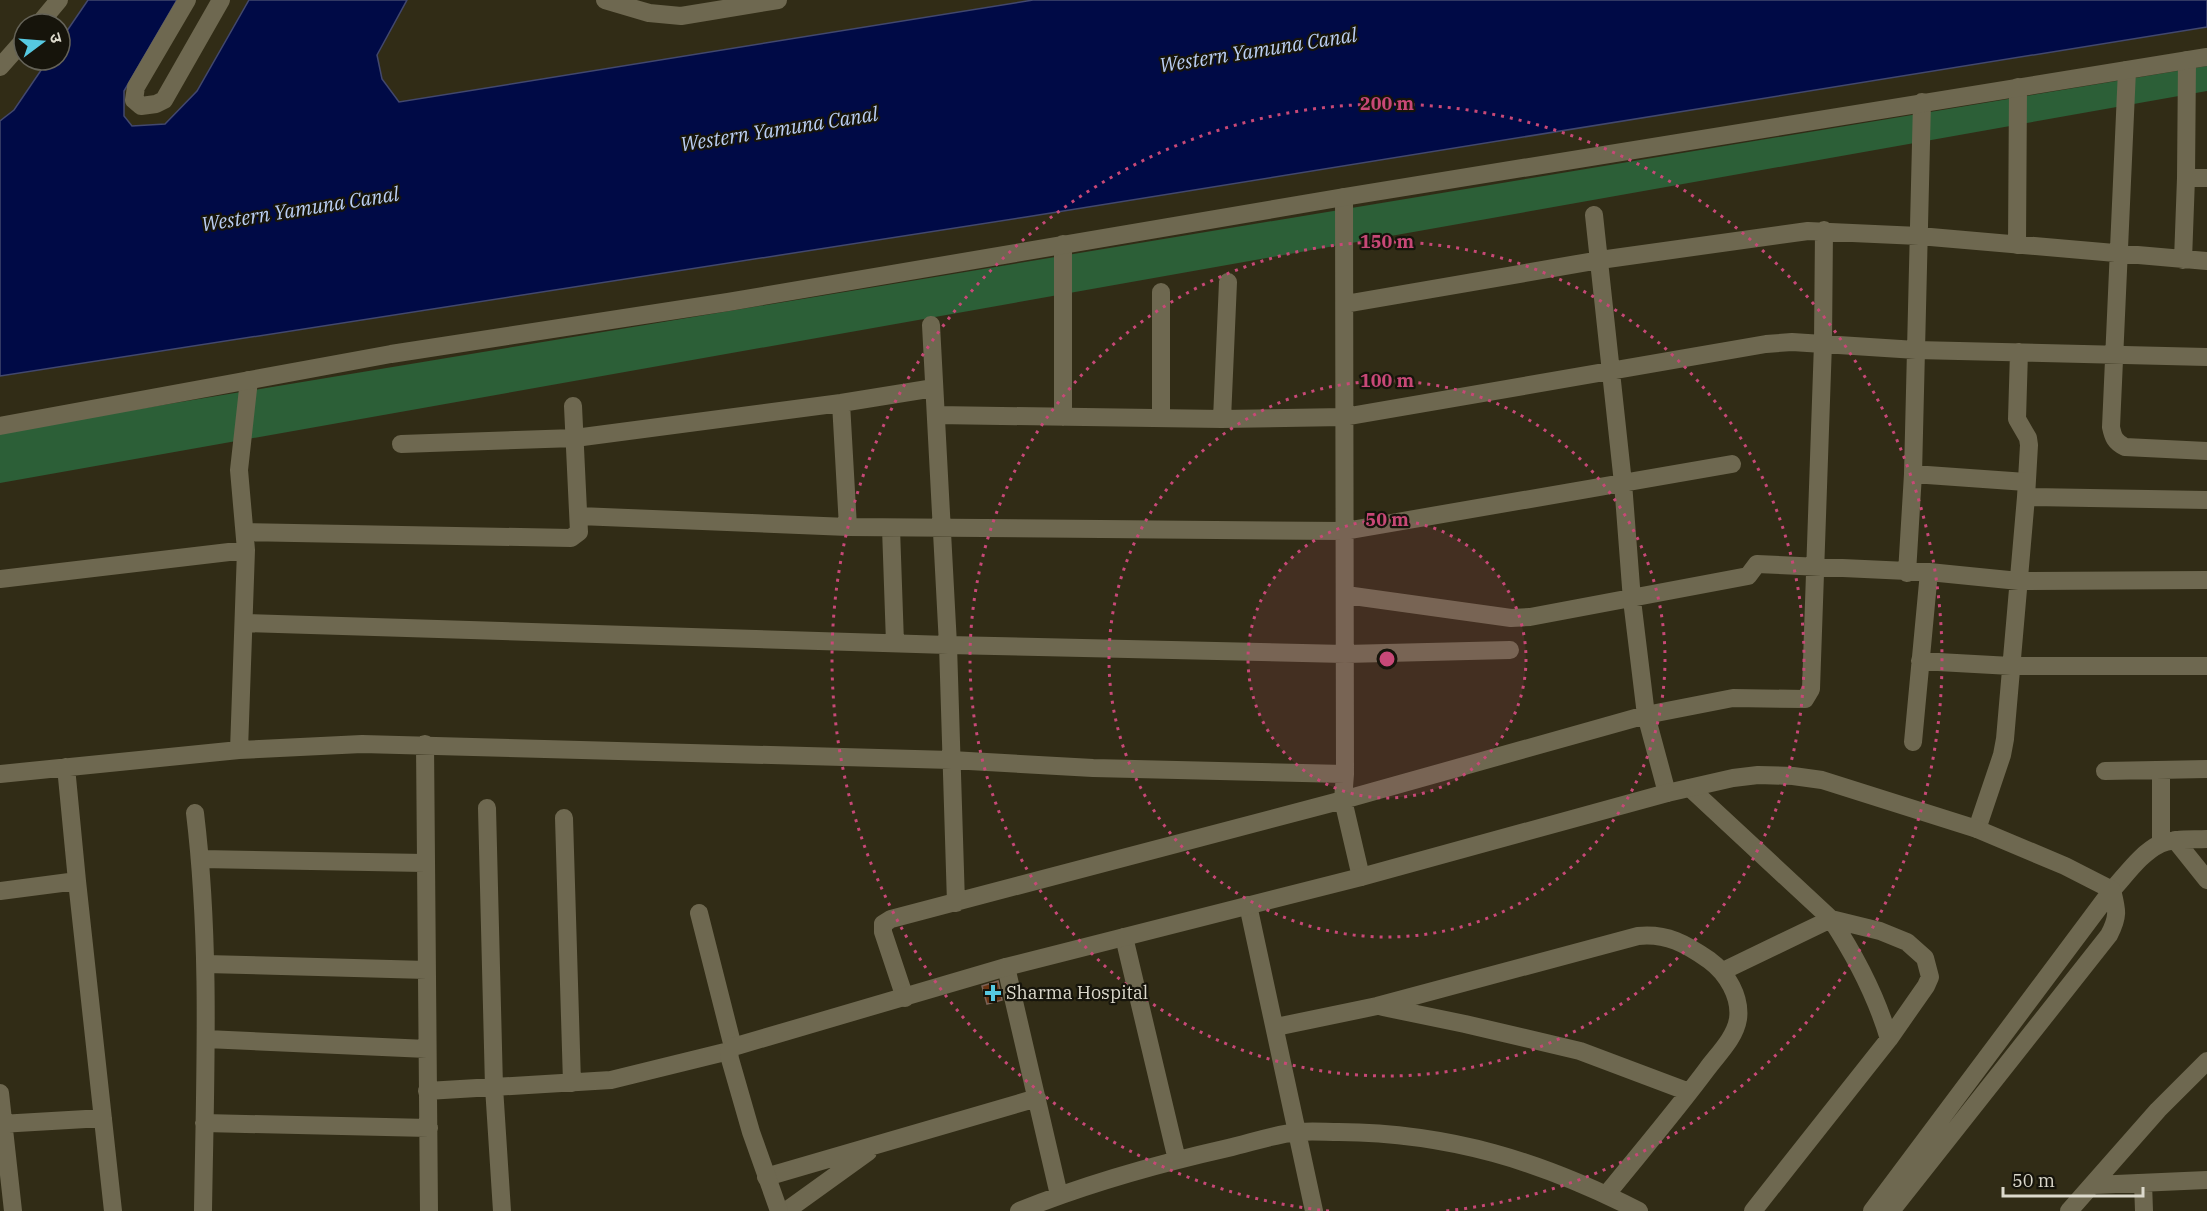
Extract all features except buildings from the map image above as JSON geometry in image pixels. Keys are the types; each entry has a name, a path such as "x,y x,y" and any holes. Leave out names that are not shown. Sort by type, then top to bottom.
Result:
{"street":[{"path":"49,12 59,0"},
{"path":"187,0 136,87 134,100 137,104 149,106 164,99 221,0"},
{"path":"605,0 649,13 681,16 778,0"},
{"path":"0,67 12,54"},
{"path":"0,426 391,354 728,302 1344,197 2207,57"},
{"path":"2183,260 2187,60"},
{"path":"2127,70 2111,427 2117,443 2125,447 2207,451"},
{"path":"2017,245 2018,87"},
{"path":"1907,573 1913,474 1922,102"},
{"path":"2186,178 2207,177"},
{"path":"1344,197 1346,595 1343,800 1361,877"},
{"path":"1594,215 1623,483 1632,600 1646,715 1667,793"},
{"path":"1345,304 1600,260 1787,233 1824,230 2207,261"},
{"path":"905,998 883,932 883,924 891,919 1343,800 1646,715 1733,698 1805,699 1811,689 1823,343 1824,230"},
{"path":"1063,244 1063,417"},
{"path":"1222,419 1228,282"},
{"path":"1161,292 1161,418"},
{"path":"931,325 948,645 956,903"},
{"path":"936,415 1222,419 1344,417 1610,370 1766,344 1792,342 1916,350 2207,357"},
{"path":"1977,829 2002,755 2019,581 2028,438 2019,425 2016,409 2019,352"},
{"path":"239,750 245,541 239,470 249,380"},
{"path":"401,444 575,438 841,403 934,388"},
{"path":"841,403 848,527"},
{"path":"0,579 245,541 571,537 579,532 573,406"},
{"path":"579,516 941,529 1344,531 1732,464"},
{"path":"1913,474 2026,490 2207,500"},
{"path":"891,528 895,643"},
{"path":"1346,595 1511,618 1544,616 1748,576 1757,564 1907,573 1929,572 2019,581 2207,580"},
{"path":"1912,742 1929,572"},
{"path":"243,623 948,645 1345,654 1510,650"},
{"path":"1920,661 2011,666 2207,666"},
{"path":"0,774 239,750 338,744 425,744 951,760 1094,768 1345,774"},
{"path":"425,744 429,1211"},
{"path":"66,767 113,1211"},
{"path":"2105,771 2207,768"},
{"path":"2161,770 2168,842 2207,880"},
{"path":"427,1091 611,1080 731,1049 1006,968 1361,877 1667,793 1742,777 1793,776 1832,783 1977,829 2065,866 2112,890 2116,907 2116,920 2109,935 1891,1211"},
{"path":"1690,788 1830,920 1847,943 1873,992 1889,1039"},
{"path":"487,808 494,1087 502,1211"},
{"path":"195,813 201,859 206,964 202,1211"},
{"path":"564,818 572,1083"},
{"path":"1872,1211 2112,890 2150,850 2168,842 2207,839"},
{"path":"201,859 425,863"},
{"path":"0,891 77,881"},
{"path":"1248,905 1314,1211"},
{"path":"699,913 751,1132 779,1211"},
{"path":"1723,972 1830,920 1880,931 1908,942 1925,958 1930,977 1889,1039 1753,1211"},
{"path":"1276,1027 1377,1006 1638,936 1652,934 1680,941 1723,972 1733,991 1738,1008 1738,1020 1734,1034 1606,1194"},
{"path":"1124,936 1177,1160"},
{"path":"206,964 427,970"},
{"path":"1006,968 1059,1194"},
{"path":"1377,1006 1580,1051 1689,1092"},
{"path":"206,1038 427,1049"},
{"path":"2069,1211 2158,1110 2207,1060"},
{"path":"0,1093 13,1211"},
{"path":"766,1177 1037,1098"},
{"path":"2,1124 103,1118"},
{"path":"204,1123 429,1128"},
{"path":"1019,1211 1059,1194 1177,1160 1297,1132 1375,1132 1408,1135 1474,1147 1549,1170 1639,1211"},
{"path":"786,1211 879,1144"},
{"path":"2093,1185 2207,1180"},
{"path":"2143,1183 2144,1211"}],"green space":[{"path":"2207,66 2207,91 0,483 0,432"}],"water":[{"name":"Western Yamuna Canal","path":"88,0 177,0 124,91 124,116 132,126 165,124 197,91 249,0 407,0 377,55 382,79 399,102 1033,0 2207,0 2207,27 1026,217 0,376 0,121 14,110 40,72 72,72 72,23"}],"place":[{"name":"Sharma Hospital","path":"993,993"}]}
